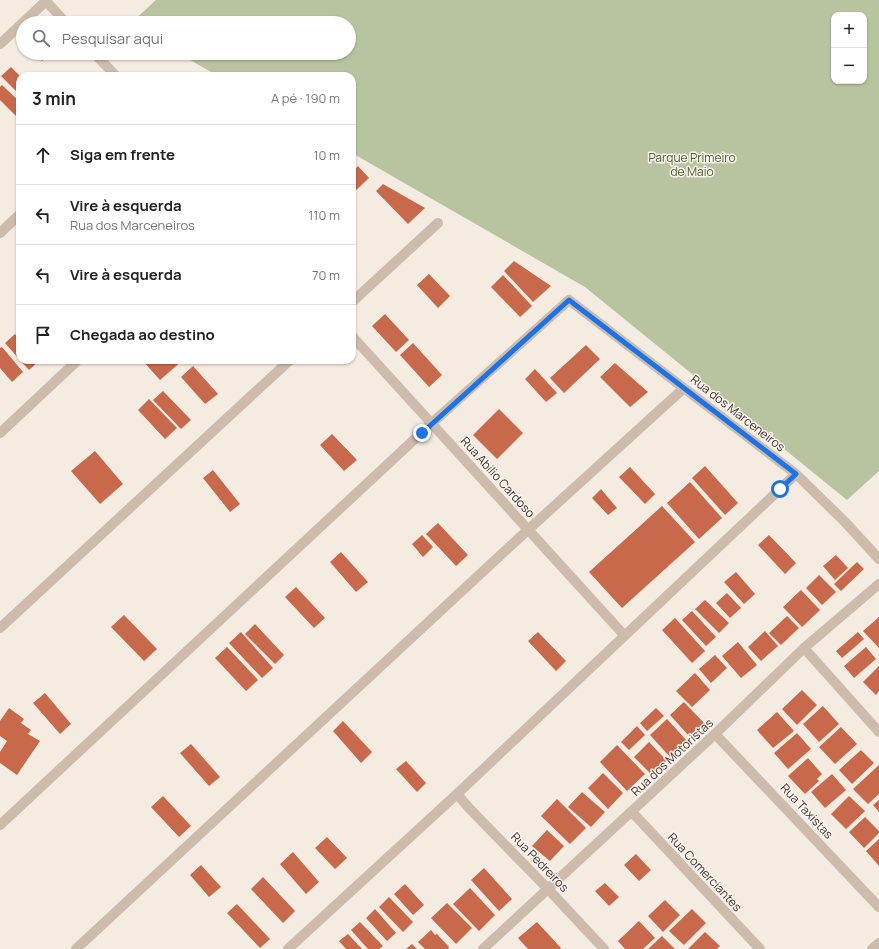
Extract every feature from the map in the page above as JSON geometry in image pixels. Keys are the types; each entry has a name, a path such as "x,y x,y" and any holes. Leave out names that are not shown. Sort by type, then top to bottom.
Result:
{"street":[{"path":"29,16 46,0 60,16"},
{"path":"0,44 16,29"},
{"path":"101,60 112,72"},
{"path":"0,233 16,218"},
{"path":"356,298 438,223"},
{"name":"Rua dos Marceneiros","path":"432,424 569,300 796,474 846,522 879,559"},
{"name":"Rua Abilio Cardoso","path":"356,340 624,635"},
{"path":"0,433 74,364"},
{"path":"0,628 286,364"},
{"path":"76,949 528,530 684,388"},
{"path":"0,825 432,424"},
{"path":"288,949 457,794 796,474"},
{"name":"Rua dos Motoristas","path":"483,949 632,812 804,648 879,584"},
{"path":"804,648 879,732"},
{"name":"Rua Taxistas","path":"715,734 879,907"},
{"name":"Rua Pedreiros","path":"457,794 604,949"},
{"name":"Rua Comerciantes","path":"632,812 760,949"},
{"path":"872,949 879,943"}],"green space":[{"name":"Parque Primeiro de Maio","path":"156,0 879,0 879,471 847,500 585,287 356,155 356,72 211,72 190,60 356,60 356,16 139,16"}],"building":[{"path":"11,67 16,72 16,91 1,76"},
{"path":"2,85 16,98 16,116 0,100 0,87"},
{"path":"358,166 369,178 356,190 356,168"},
{"path":"383,184 425,208 408,224 376,191"},
{"path":"514,261 551,286 533,302 504,271"},
{"path":"429,274 450,296 438,308 417,285"},
{"path":"503,275 532,306 520,317 491,287"},
{"path":"385,314 409,340 396,352 372,326"},
{"path":"15,334 16,335 16,355 5,343"},
{"path":"413,343 442,375 429,387 400,355"},
{"path":"586,345 600,359 564,393 550,378"},
{"path":"2,347 23,372 12,382 0,368 0,348"},
{"path":"615,363 648,392 630,407 600,377"},
{"path":"24,364 36,364 29,370"},
{"path":"146,364 178,364 160,380"},
{"path":"193,366 218,394 205,404 181,377"},
{"path":"535,369 557,393 546,402 525,379"},
{"path":"163,391 191,420 181,429 153,400"},
{"path":"149,399 177,428 165,439 138,410"},
{"path":"499,409 523,433 497,459 473,435"},
{"path":"332,434 357,460 344,471 320,445"},
{"path":"95,451 123,484 100,504 71,471"},
{"path":"705,466 738,503 725,515 692,478"},
{"path":"630,467 655,494 645,504 619,477"},
{"path":"213,470 240,504 230,512 203,478"},
{"path":"690,482 722,518 699,539 667,503"},
{"path":"601,489 617,508 608,515 592,498"},
{"path":"662,506 695,542 622,608 589,572"},
{"path":"438,523 468,555 456,566 426,534"},
{"path":"422,535 433,547 423,557 412,544"},
{"path":"769,535 796,563 785,574 758,545"},
{"path":"341,552 368,582 356,592 330,562"},
{"path":"836,555 848,568 835,580 823,566"},
{"path":"857,562 864,569 841,591 834,584"},
{"path":"736,572 755,594 744,604 724,582"},
{"path":"819,575 836,592 822,605 806,588"},
{"path":"296,587 325,618 314,628 285,597"},
{"path":"801,590 820,610 802,627 783,607"},
{"path":"727,593 741,608 730,618 716,603"},
{"path":"705,600 729,623 719,633 695,609"},
{"path":"692,611 716,637 706,646 682,620"},
{"path":"124,615 157,649 144,661 111,627"},
{"path":"787,616 799,628 781,645 769,633"},
{"path":"879,617 879,648 863,631"},
{"path":"675,618 705,651 692,663 662,630"},
{"path":"255,624 284,655 275,664 245,634"},
{"path":"765,631 778,646 761,661 748,647"},
{"path":"241,632 273,668 262,678 229,643"},
{"path":"538,632 566,661 556,671 528,641"},
{"path":"858,632 864,639 842,658 836,651"},
{"path":"738,642 757,665 741,678 722,656"},
{"path":"227,647 258,680 246,691 215,658"},
{"path":"866,647 876,659 854,678 844,666"},
{"path":"715,655 727,668 711,683 699,669"},
{"path":"879,666 879,691 876,695 863,682"},
{"path":"695,673 710,690 692,707 676,691"},
{"path":"802,690 817,705 797,725 782,709"},
{"path":"45,693 71,724 60,734 33,703"},
{"path":"684,702 704,723 689,736 670,715"},
{"path":"823,706 839,724 819,742 803,724"},
{"path":"9,708 24,719 21,723 31,730 28,734 40,741 17,775 0,763 0,752 7,741 0,736 0,721"},
{"path":"656,708 664,716 647,731 640,723"},
{"path":"777,712 794,731 773,748 757,730"},
{"path":"667,719 688,742 671,758 650,735"},
{"path":"343,721 372,752 361,763 333,731"},
{"path":"637,726 645,735 629,750 621,742"},
{"path":"841,727 857,744 835,764 819,747"},
{"path":"797,733 811,749 788,769 774,753"},
{"path":"649,742 667,761 652,775 634,757"},
{"path":"191,744 220,777 209,786 180,753"},
{"path":"617,745 645,774 627,791 600,762"},
{"path":"861,750 874,763 852,784 839,770"},
{"path":"808,758 822,774 817,779 819,781 805,794 788,776"},
{"path":"406,761 426,783 417,792 396,769"},
{"path":"879,765 879,794 868,804 853,789"},
{"path":"603,773 623,793 608,809 588,788"},
{"path":"832,774 846,790 825,808 811,792"},
{"path":"582,792 605,812 591,827 568,807"},
{"path":"163,796 191,826 179,837 151,807"},
{"path":"849,796 865,811 846,829 831,814"},
{"path":"557,799 586,828 570,844 541,816"},
{"path":"879,800 879,812 873,805"},
{"path":"865,817 879,831 879,833 864,848 849,832"},
{"path":"547,830 564,846 550,861 532,846"},
{"path":"327,837 347,858 335,869 315,848"},
{"path":"879,839 879,866 866,851"},
{"path":"293,852 319,882 306,894 280,864"},
{"path":"636,854 651,870 639,881 624,865"},
{"path":"201,865 221,887 209,897 190,875"},
{"path":"484,868 512,899 499,911 471,880"},
{"path":"263,877 295,911 283,923 251,889"},
{"path":"605,883 619,897 609,906 595,891"},
{"path":"405,884 424,905 413,915 394,894"},
{"path":"470,888 495,915 479,931 453,904"},
{"path":"389,897 413,922 403,932 379,907"},
{"path":"665,900 680,915 663,932 648,916"},
{"path":"447,903 472,928 456,944 431,918"},
{"path":"237,904 270,939 260,948 227,913"},
{"path":"375,909 396,933 387,941 366,918"},
{"path":"692,909 706,923 684,945 669,931"},
{"path":"639,921 655,938 643,949 625,949 618,941"},
{"path":"360,922 383,946 379,949 368,949 351,930"},
{"path":"537,922 561,948 560,949 528,949 518,938"},
{"path":"431,930 435,935 437,934 449,947 448,949 425,949 418,942"},
{"path":"705,932 720,946 717,949 688,949"},
{"path":"348,934 362,949 346,949 339,941"},
{"path":"662,936 675,949 648,949"},
{"path":"412,944 417,949 406,949"}],"route":[{"path":"422,433 569,300 796,474 780,489"}]}
